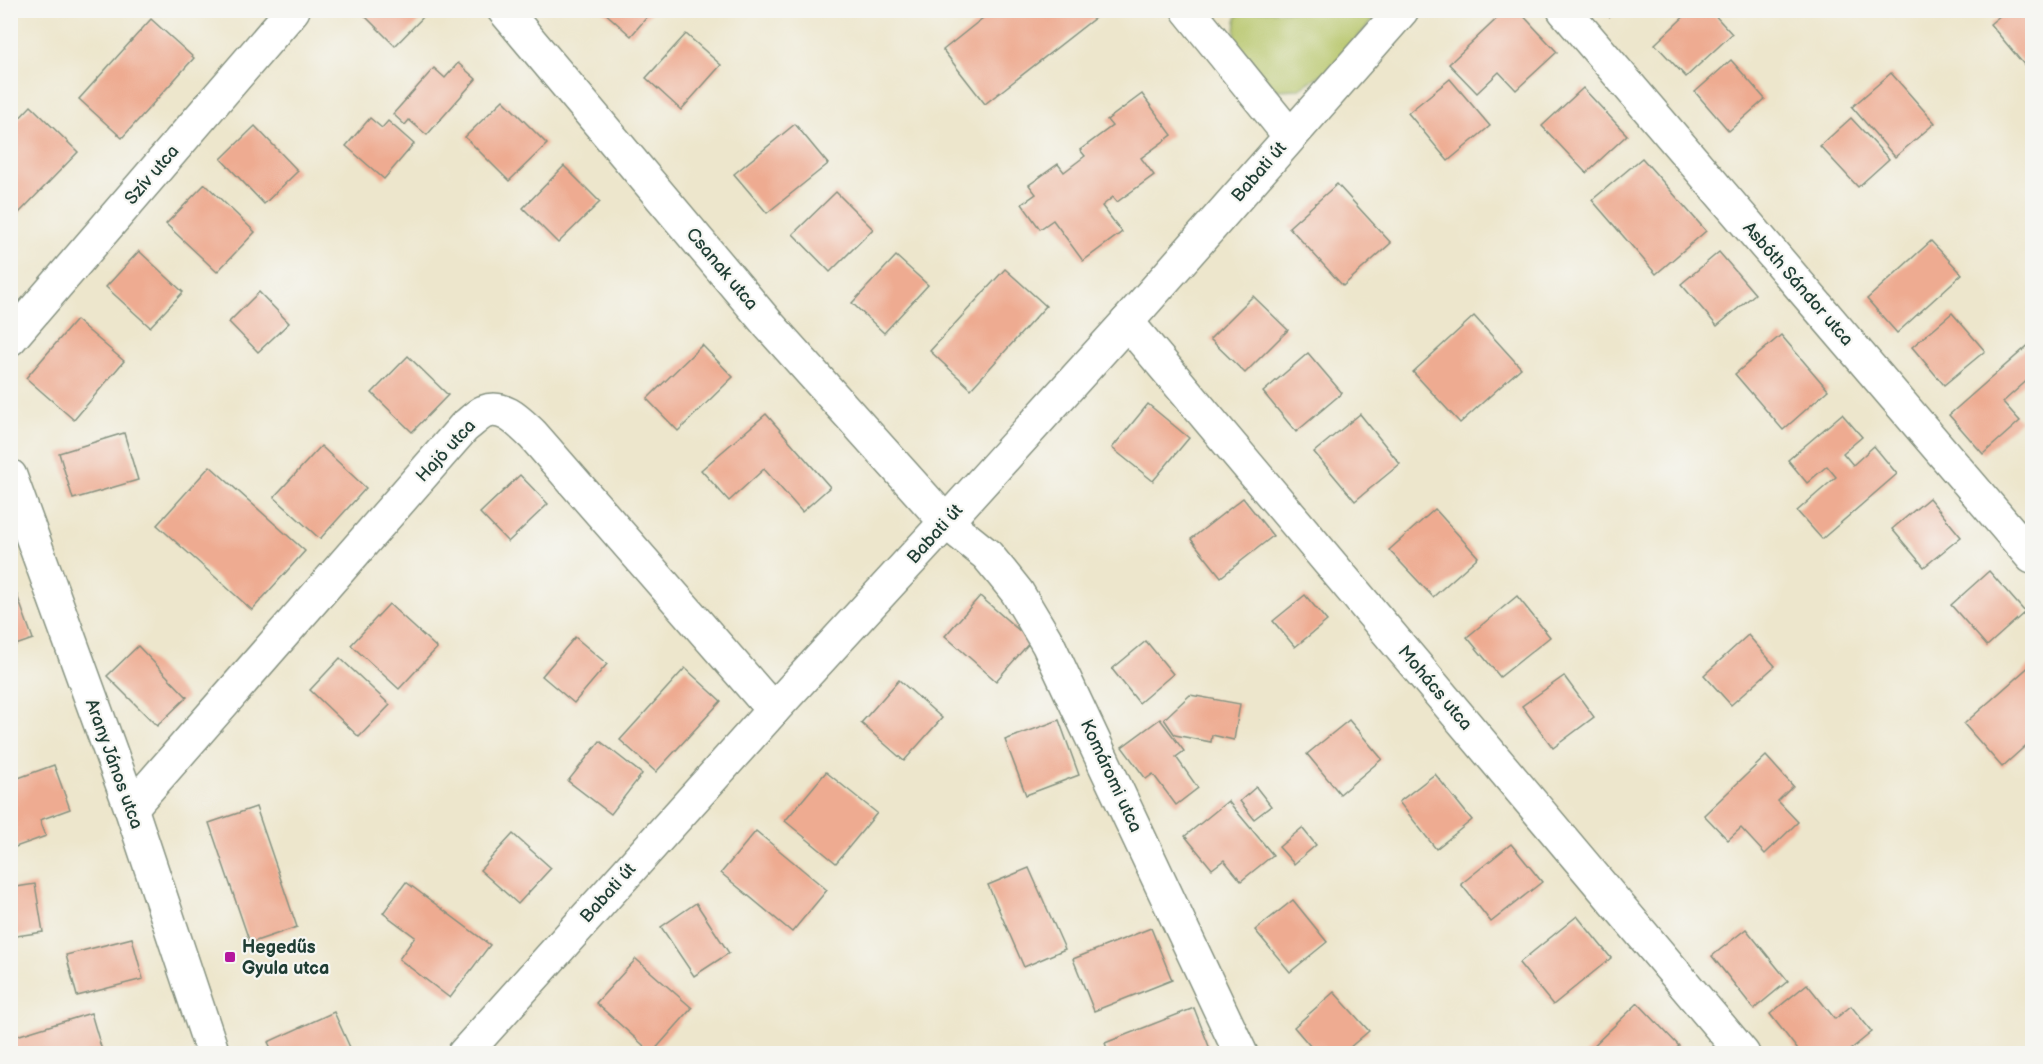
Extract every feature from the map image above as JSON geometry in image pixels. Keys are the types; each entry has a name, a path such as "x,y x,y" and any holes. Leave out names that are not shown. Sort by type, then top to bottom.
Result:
{"street":[{"name":"Szív utca","path":"10,339 293,10"},
{"name":"Csanak utca","path":"504,10 768,324 946,522"},
{"name":"Babati út","path":"464,1053 1127,322 1402,10"},
{"name":"Asbóth Sándor utca","path":"1564,10 2031,551"},
{"path":"1201,15 1290,136"},
{"name":"Mohács utca","path":"1127,322 1743,1053"},
{"name":"Hajó utca","path":"131,808 464,428 484,412 497,411 513,415 533,435 773,710"},
{"name":"Arany János utca","path":"10,476 131,808 213,1053"},
{"name":"Komáromi utca","path":"946,522 987,555 1017,592 1044,636 1242,1053"}],"green space":[{"path":"1242,11 1381,11 1329,70 1298,89 1276,90 1252,77 1239,59 1235,38 1236,18"}],"building":[{"path":"359,10 430,10 395,46"},
{"path":"602,10 653,10 631,36"},
{"path":"993,10 1105,10 985,104 943,50"},
{"path":"1506,10 1518,10 1557,52 1516,90 1499,72 1477,93 1449,64"},
{"path":"1604,10 1617,10 1610,17"},
{"path":"1691,10 1710,10 1732,34 1686,77 1655,44"},
{"path":"2007,10 2032,10 2032,62 2026,67 1990,24"},
{"path":"151,19 194,58 122,138 79,99"},
{"path":"686,34 721,65 681,110 646,78"},
{"path":"1731,60 1765,99 1729,131 1695,92"},
{"path":"458,63 476,79 427,135 409,120 405,125 393,114 434,68 445,78"},
{"path":"1891,73 1935,123 1895,157 1852,107"},
{"path":"1450,79 1490,126 1448,161 1408,113"},
{"path":"1583,88 1627,135 1586,173 1542,126"},
{"path":"1142,94 1172,135 1141,158 1154,175 1117,202 1113,197 1102,206 1122,232 1083,261 1053,220 1040,229 1022,204 1036,194 1029,185 1058,164 1064,172 1085,156 1080,150 1112,126 1107,120"},
{"path":"503,100 547,144 509,181 465,137"},
{"path":"31,106 78,152 18,214 10,207 10,128"},
{"path":"370,118 382,128 388,121 414,144 384,179 346,146"},
{"path":"1851,118 1889,159 1858,187 1820,146"},
{"path":"795,124 828,164 767,213 734,174"},
{"path":"255,126 298,171 264,204 221,159"},
{"path":"1642,158 1706,231 1656,274 1592,200"},
{"path":"564,166 600,202 558,243 523,208"},
{"path":"205,184 255,232 217,272 166,224"},
{"path":"1337,184 1391,243 1343,286 1289,227"},
{"path":"836,192 873,229 830,272 793,234"},
{"path":"1931,241 1962,274 1897,333 1867,299"},
{"path":"139,251 183,292 150,327 106,287"},
{"path":"1719,252 1755,294 1717,326 1681,284"},
{"path":"896,256 928,285 884,333 852,303"},
{"path":"1005,269 1046,306 971,389 930,351"},
{"path":"259,292 289,323 258,352 229,322"},
{"path":"1253,296 1288,330 1245,373 1210,339"},
{"path":"1952,313 1985,351 1944,385 1912,347"},
{"path":"1474,316 1521,368 1460,423 1413,372"},
{"path":"76,320 124,361 74,420 26,378"},
{"path":"1781,335 1828,390 1783,430 1735,374"},
{"path":"2032,342 2032,376 2003,402 2020,421 1983,454 1949,415"},
{"path":"702,345 733,377 678,431 647,399"},
{"path":"1308,353 1342,393 1296,432 1263,392"},
{"path":"408,356 448,395 412,432 372,393"},
{"path":"1148,404 1189,438 1153,481 1112,448"},
{"path":"766,414 830,487 802,512 764,469 729,501 701,470"},
{"path":"1360,414 1400,464 1355,501 1314,452"},
{"path":"1842,414 1862,437 1843,453 1853,465 1874,446 1897,474 1822,539 1797,511 1836,477 1827,466 1807,483 1788,460"},
{"path":"124,433 138,480 73,499 59,453"},
{"path":"321,446 366,488 320,539 274,497"},
{"path":"210,466 305,551 252,610 157,525"},
{"path":"520,475 548,504 508,542 480,513"},
{"path":"1243,498 1273,536 1221,577 1191,539"},
{"path":"1929,498 1961,537 1924,567 1892,529"},
{"path":"1435,509 1478,557 1433,597 1389,550"},
{"path":"1989,571 2025,612 1987,646 1951,605"},
{"path":"10,576 33,639 10,647"},
{"path":"1305,595 1327,621 1295,647 1273,621"},
{"path":"980,596 1031,641 996,681 945,636"},
{"path":"1517,596 1550,637 1500,677 1467,637"},
{"path":"389,604 437,648 399,689 351,645"},
{"path":"1748,635 1775,666 1731,705 1704,675"},
{"path":"575,637 607,664 574,703 542,676"},
{"path":"1146,641 1173,674 1139,703 1112,669"},
{"path":"138,646 187,697 157,726 107,676"},
{"path":"340,658 390,705 359,737 310,690"},
{"path":"2032,664 2032,740 2002,767 1964,724"},
{"path":"685,668 721,701 656,772 620,740"},
{"path":"1564,676 1594,717 1553,748 1522,706"},
{"path":"899,680 942,718 904,761 861,723"},
{"path":"1190,695 1240,704 1234,740 1212,735 1211,742 1175,735 1164,719"},
{"path":"1160,719 1184,751 1176,757 1198,788 1176,805 1153,774 1146,779 1122,747"},
{"path":"1059,720 1079,775 1026,795 1005,740"},
{"path":"1349,720 1382,759 1340,794 1307,754"},
{"path":"600,741 642,774 611,814 568,781"},
{"path":"1766,756 1793,786 1778,801 1798,822 1765,854 1741,828 1728,840 1704,815"},
{"path":"54,765 70,809 40,820 46,836 10,849 10,781"},
{"path":"826,772 877,813 836,863 785,821"},
{"path":"1435,774 1472,820 1436,849 1399,802"},
{"path":"1256,787 1271,806 1254,819 1240,801"},
{"path":"1228,801 1273,855 1241,881 1224,860 1212,869 1185,836"},
{"path":"256,807 297,927 250,943 209,823"},
{"path":"1302,828 1316,845 1294,864 1279,847"},
{"path":"756,831 827,890 792,932 721,873"},
{"path":"513,834 551,868 518,904 480,870"},
{"path":"1511,844 1542,882 1491,922 1461,884"},
{"path":"1029,868 1065,949 1024,967 988,885"},
{"path":"406,882 490,945 450,998 399,959 415,937 383,913"},
{"path":"35,884 43,932 10,937 10,888"},
{"path":"1293,900 1327,942 1290,972 1255,930"},
{"path":"696,903 729,953 694,976 661,927"},
{"path":"1577,916 1611,958 1553,1005 1519,963"},
{"path":"1151,928 1172,980 1094,1011 1073,959"},
{"path":"1746,929 1788,981 1754,1009 1712,956"},
{"path":"132,938 143,979 77,996 66,955"},
{"path":"636,959 692,1008 652,1053 596,1003"},
{"path":"1807,984 1835,1019 1851,1006 1872,1032 1845,1054 1801,1054 1770,1014"},
{"path":"1334,992 1369,1031 1342,1054 1317,1054 1294,1027"},
{"path":"1638,1003 1679,1046 1671,1054 1585,1054"},
{"path":"1194,1008 1212,1054 1109,1054 1105,1043"},
{"path":"334,1012 353,1054 274,1054 268,1042"},
{"path":"91,1013 103,1054 14,1054 10,1038"}],"place":[{"name":"Hegedűs Gyula utca","path":"230,957"}]}
